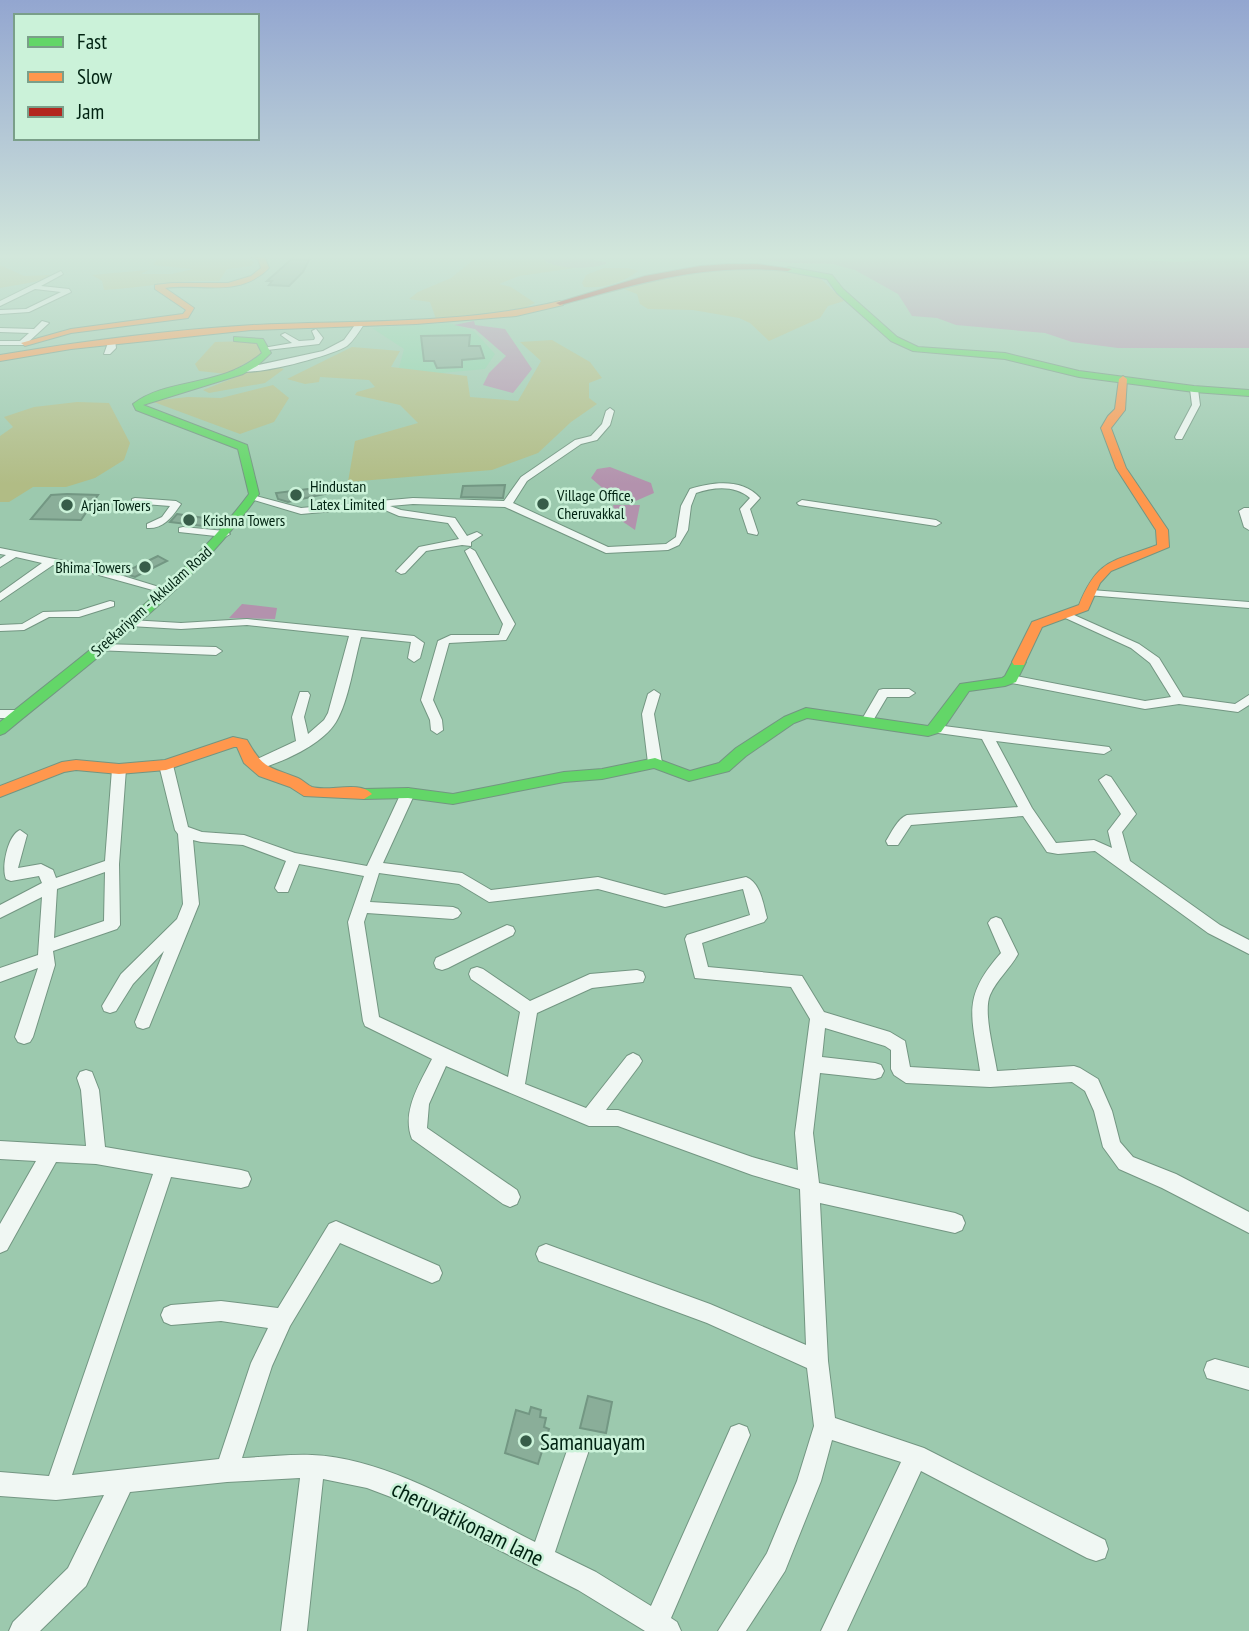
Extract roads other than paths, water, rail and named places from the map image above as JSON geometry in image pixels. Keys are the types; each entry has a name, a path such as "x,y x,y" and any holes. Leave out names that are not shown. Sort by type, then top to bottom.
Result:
{"main road":[{"path":"0,350 66,332"},
{"path":"0,358 225,332"},
{"path":"887,332 894,339 916,349 1005,356 1079,374 1194,389 1249,393"},
{"path":"110,347 157,347 247,338 261,341 267,348 267,353 260,361 196,388 155,396 138,404 139,408 243,447 254,488 252,498"},
{"path":"0,792 62,767 76,765 119,769 166,765 233,742 242,743 249,759 264,772 295,783 309,792 342,795 408,793 453,799 564,776 602,774 655,763 689,776 724,767 789,720 806,713 928,731 936,729 965,687 990,687 1011,679 1037,625 1084,607 1091,587 1105,568 1113,562 1162,549 1165,544 1164,535 1154,514 1122,470 1106,428 1111,418 1120,410 1124,379"},
{"name":"Sreekariyam - Akkulam Road","path":"0,730 167,591 225,534 252,498"}],"street":[{"path":"0,343 22,343 35,332"},
{"path":"267,348 316,342 319,338 316,332"},
{"path":"239,370 285,363 336,348 349,340 354,332"},
{"path":"285,335 298,343"},
{"path":"1179,438 1196,405 1194,389"},
{"path":"508,504 524,479 578,442 594,438 606,425 610,411"},
{"path":"252,498 300,511 414,501 508,504 606,550 675,545 682,539 688,498 693,491 718,486 735,487 750,492 755,498 746,509 753,533"},
{"path":"135,501 176,504 166,519 151,526"},
{"path":"802,503 936,523"},
{"path":"377,505 399,513 451,520 509,624 502,638 451,638 444,641 427,700 436,720 437,730"},
{"path":"1249,511 1244,510 1249,527"},
{"path":"183,530 225,534"},
{"path":"401,571 423,549 467,545 477,535"},
{"path":"0,551 90,569 167,591"},
{"path":"0,564 16,553"},
{"path":"0,598 50,562"},
{"path":"1091,593 1249,605"},
{"path":"0,628 24,627 47,614 79,614 110,604"},
{"path":"1066,614 1135,646 1155,661 1179,700"},
{"path":"130,623 181,626 247,622 414,639 418,643 414,658"},
{"path":"256,765 303,742 324,729 332,719 356,634"},
{"path":"99,648 216,651"},
{"path":"1011,679 1144,705 1179,700 1243,711 1249,699"},
{"path":"867,721 883,693 909,692"},
{"path":"654,694 648,714 655,763"},
{"path":"303,742 298,717 304,695"},
{"path":"0,714 18,714"},
{"path":"936,729 1104,750"},
{"path":"986,735 1027,811 1046,843 1052,848 1070,849 1094,845 1214,929 1249,948"},
{"path":"143,1022 191,899 185,833 179,820 166,765"},
{"path":"0,975 46,952 112,925 112,864 119,769"},
{"path":"1106,780 1129,814 1115,831 1125,865"},
{"path":"408,793 373,869 356,922 371,1021 442,1056 589,1118 618,1118 809,1187 955,1223"},
{"path":"892,841 907,820 1027,811"},
{"path":"185,833 244,840 294,858 462,880 489,896 598,883 665,901 746,883 750,886 759,918 693,939 701,973 796,981 818,1018 810,1064 804,1133 817,1361 825,1426 809,1481 776,1562 731,1631"},
{"path":"20,835 10,872 15,876 46,871 50,886 46,952 24,1037"},
{"path":"283,888 294,858"},
{"path":"0,912 50,886 112,864"},
{"path":"361,907 453,914"},
{"path":"110,1006 127,979 184,920"},
{"path":"990,1079 979,1008 981,996 995,971 1010,954 996,923"},
{"path":"442,963 507,931"},
{"path":"477,974 529,1009"},
{"path":"529,1009 590,981 637,977"},
{"path":"515,1088 529,1009"},
{"path":"818,1018 890,1040 899,1046 900,1069 906,1075 990,1079 1074,1074 1092,1085 1103,1111 1112,1147 1126,1164 1169,1181 1249,1223"},
{"path":"442,1056 418,1113 416,1126 419,1133 510,1197"},
{"path":"589,1118 633,1061"},
{"path":"810,1064 876,1070"},
{"path":"86,1079 90,1090 96,1155"},
{"path":"0,1150 50,1155 96,1155 241,1179"},
{"path":"0,1243 50,1155"},
{"path":"56,1488 165,1167"},
{"path":"227,1470 262,1363 283,1318 336,1231 432,1273"},
{"path":"546,1254 710,1314 817,1361"},
{"path":"171,1315 221,1311 283,1318"},
{"path":"1215,1370 1249,1379"},
{"path":"825,1426 916,1456 1096,1549"},
{"path":"662,1627 739,1435"},
{"path":"541,1559 578,1450"},
{"path":"834,1631 916,1456"},
{"path":"294,1631 313,1466"},
{"name":"cheruvatikonam lane","path":"0,1484 56,1488 227,1470 313,1466 366,1476 410,1492 587,1581 662,1627"},
{"path":"22,1631 76,1577 123,1481"}],"place":[{"name":"Hindustan Latex Limited","path":"296,495"},
{"name":"Village Office, Cheruvakkal","path":"543,504"},
{"name":"Arjan Towers","path":"67,505"},
{"name":"Krishna Towers","path":"189,520"},
{"name":"Bhima Towers","path":"145,567"},
{"name":"Samanuayam","path":"526,1441"}]}
